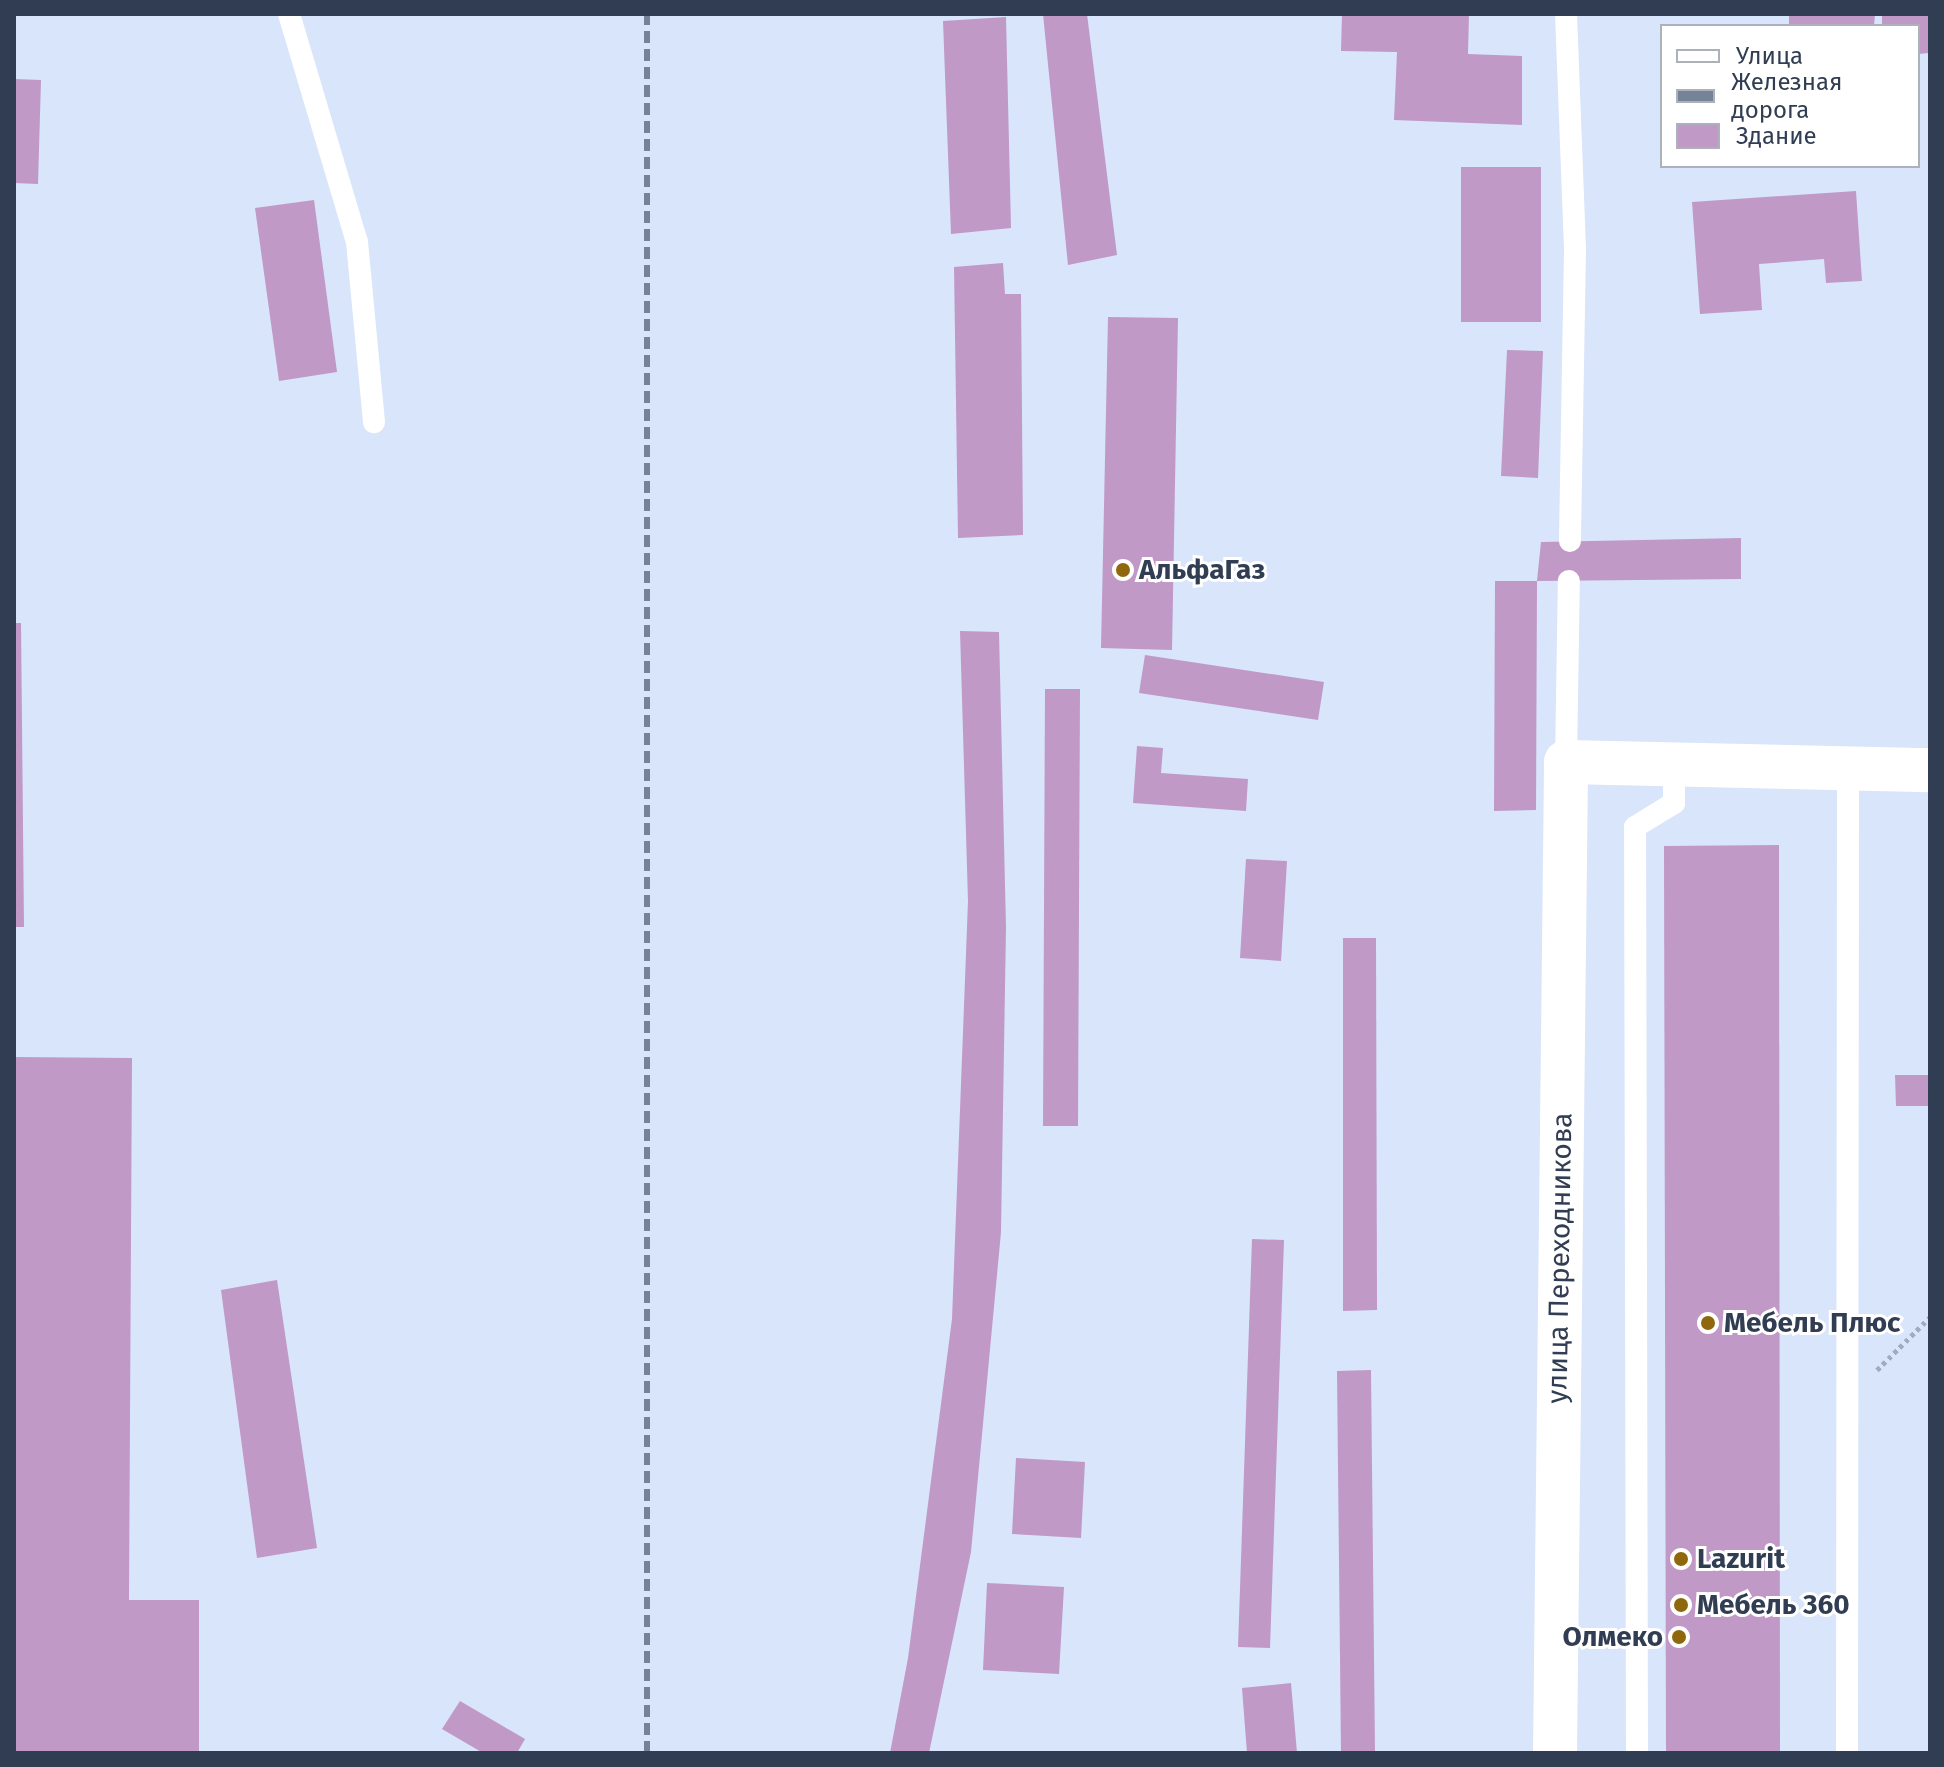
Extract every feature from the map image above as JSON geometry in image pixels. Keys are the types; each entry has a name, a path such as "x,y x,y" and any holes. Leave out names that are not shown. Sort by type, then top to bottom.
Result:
{"street":[{"path":"1566,762 1930,770"},
{"name":"улица Переходникова","path":"1555,1753 1566,762"}],"lane":[{"path":"289,14 357,242 374,422"},
{"path":"1566,14 1575,250 1570,541"},
{"path":"1566,762 1569,581"},
{"path":"1637,1753 1635,827 1674,803 1674,765"},
{"path":"1847,1753 1848,770"}],"path":[{"path":"1847,1399 1930,1317"}],"building":[{"path":"1043,14 1087,14 1117,255 1068,265"},
{"path":"1342,14 1469,14 1468,54 1522,56 1522,125 1394,120 1397,52 1341,51"},
{"path":"1789,14 1875,14 1874,24 1789,24"},
{"path":"1882,14 1930,14 1930,53 1920,54 1920,24 1882,24"},
{"path":"1006,17 1011,228 951,234 943,21"},
{"path":"14,79 41,80 38,184 14,183"},
{"path":"1461,167 1541,167 1541,322 1461,322"},
{"path":"1856,191 1862,281 1826,283 1824,259 1759,264 1762,310 1700,314 1692,202"},
{"path":"314,200 337,372 279,381 255,208"},
{"path":"1003,263 1005,294 1021,294 1023,535 958,538 954,267"},
{"path":"1108,317 1178,318 1172,650 1101,648"},
{"path":"1507,350 1543,351 1538,478 1501,476"},
{"path":"1741,538 1741,579 1537,581 1541,542"},
{"path":"1495,581 1537,581 1536,810 1494,811"},
{"path":"14,623 21,623 24,927 14,927"},
{"path":"960,631 999,632 1006,927 1001,1232 971,1552 929,1753 890,1753 908,1658 952,1319 968,901"},
{"path":"1145,655 1324,682 1318,720 1139,693"},
{"path":"1045,689 1080,689 1078,1126 1043,1126"},
{"path":"1137,746 1163,748 1161,773 1248,779 1246,811 1133,803"},
{"path":"1779,845 1780,1753 1666,1753 1664,846"},
{"path":"1246,859 1287,861 1281,961 1240,958"},
{"path":"1343,938 1376,938 1377,1310 1343,1311"},
{"path":"14,1057 132,1058 129,1600 199,1600 199,1753 14,1753"},
{"path":"1895,1075 1930,1075 1930,1106 1896,1106"},
{"path":"1252,1239 1284,1240 1270,1648 1238,1647"},
{"path":"277,1280 317,1548 257,1558 221,1290"},
{"path":"1371,1370 1375,1753 1341,1753 1337,1371"},
{"path":"1016,1458 1085,1462 1081,1538 1012,1534"},
{"path":"987,1583 1064,1587 1059,1674 983,1670"},
{"path":"1291,1683 1297,1753 1247,1753 1242,1688"},
{"path":"460,1701 525,1739 517,1753 483,1753 442,1729"}],"railway":[{"path":"647,14 647,1753"}],"place":[{"name":"АльфаГаз","path":"1123,570"},
{"name":"Мебель Плюс","path":"1708,1323"},
{"name":"Lazurit","path":"1681,1559"},
{"name":"Мебель 360","path":"1681,1605"},
{"name":"Олмеко","path":"1679,1637"}]}
